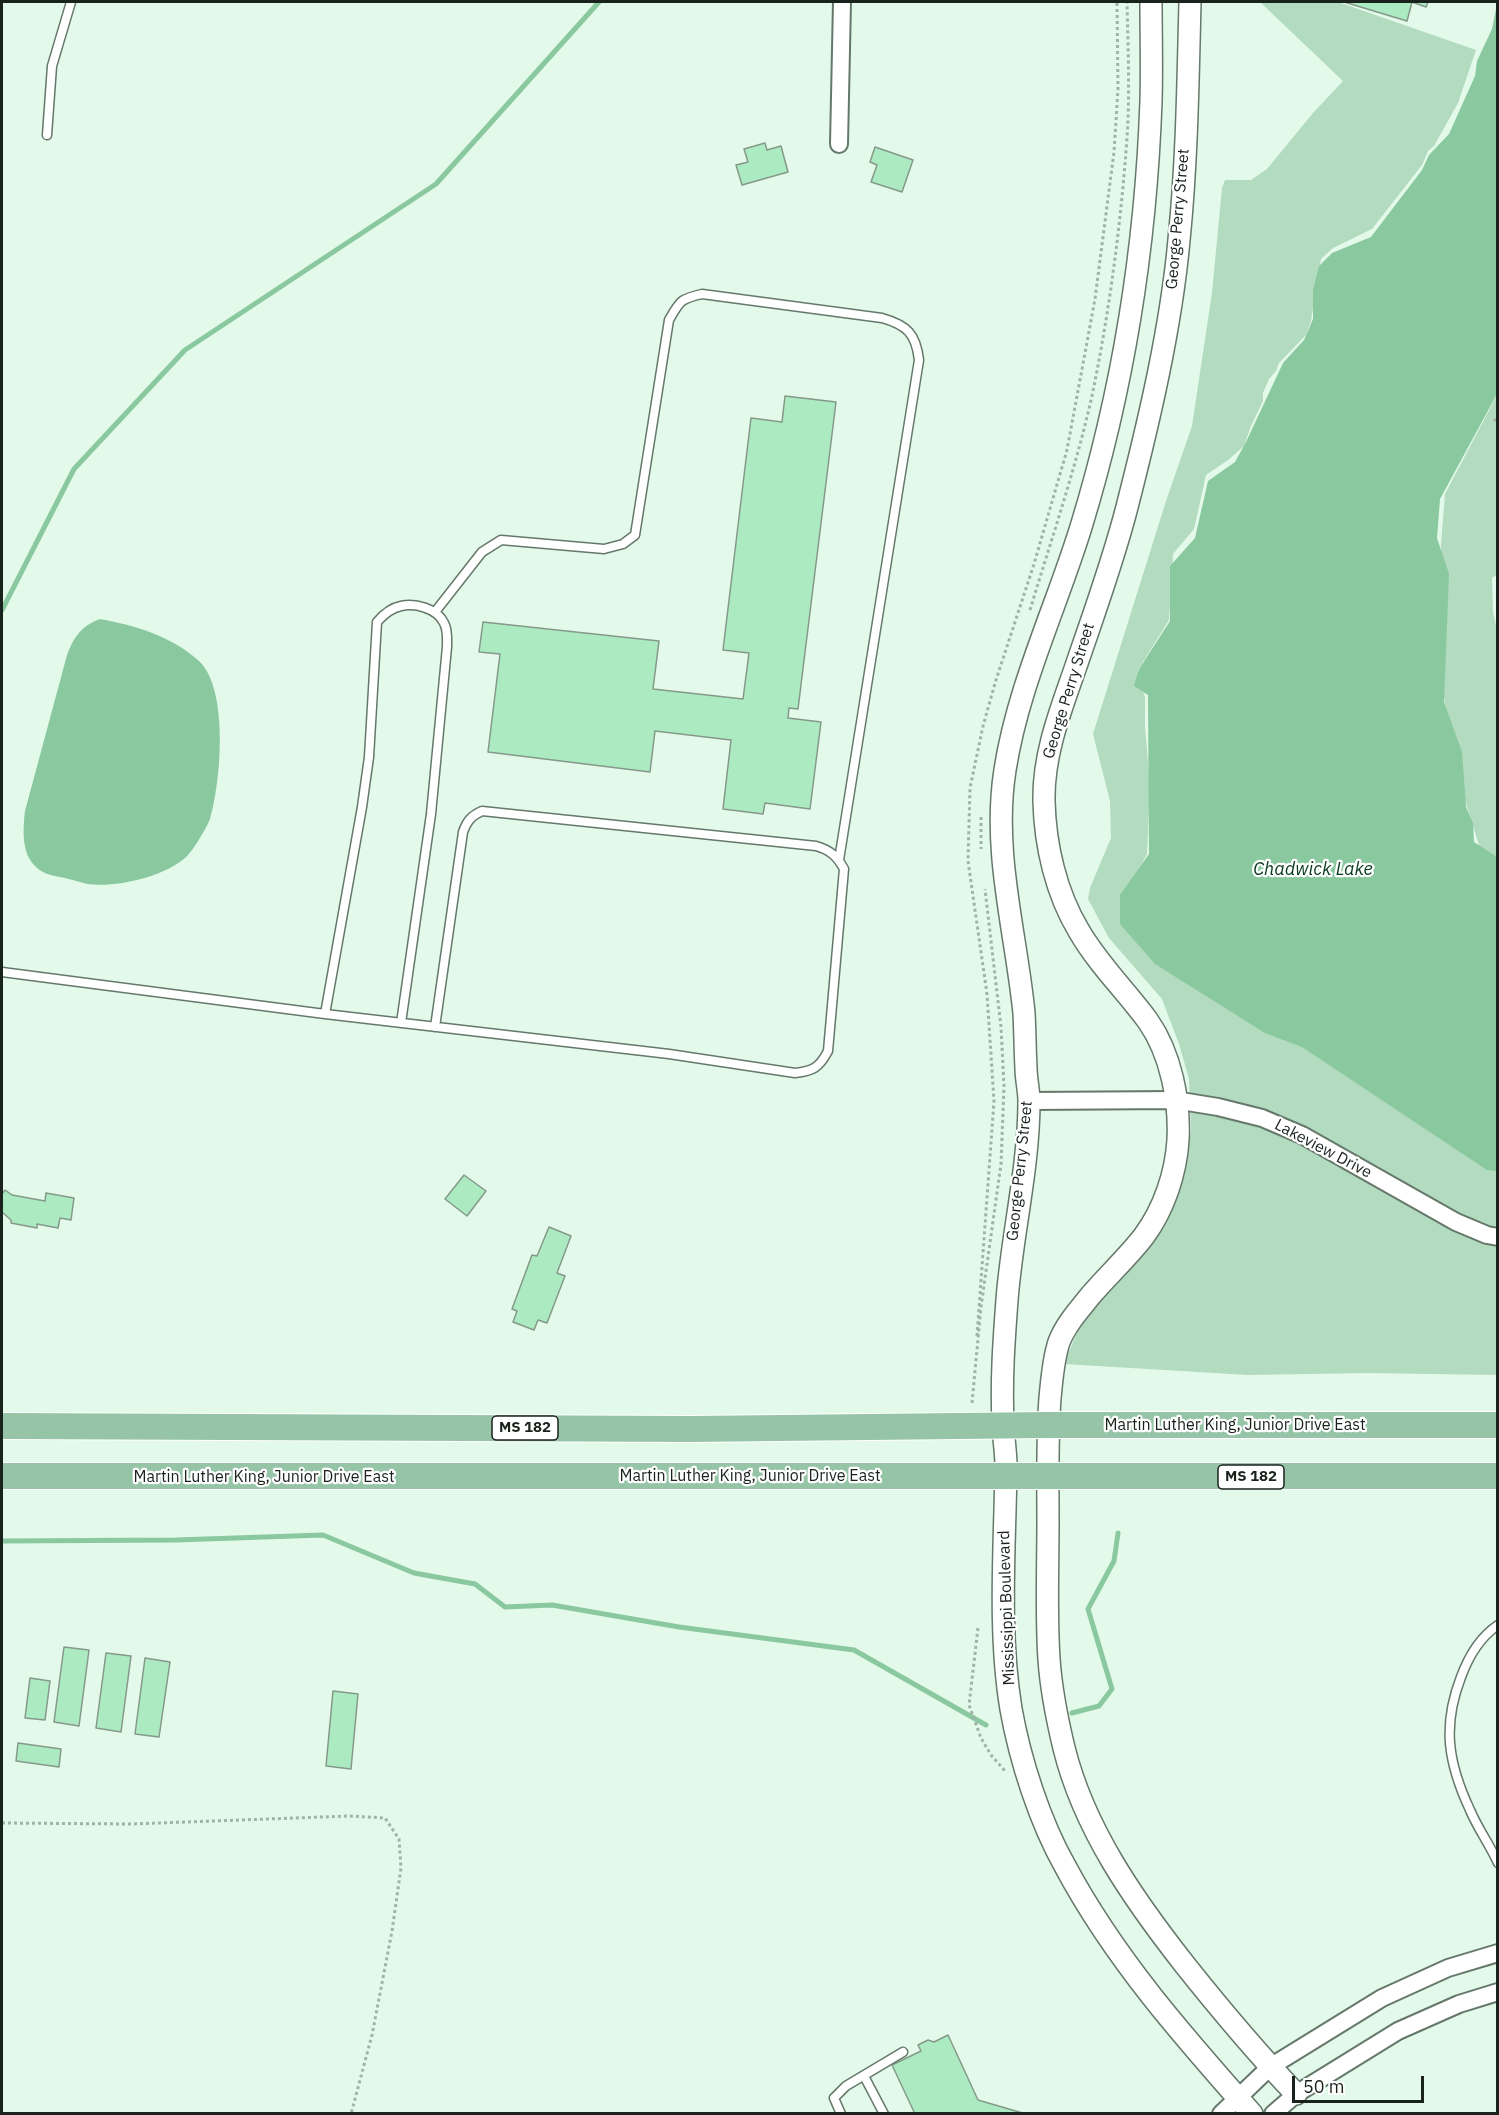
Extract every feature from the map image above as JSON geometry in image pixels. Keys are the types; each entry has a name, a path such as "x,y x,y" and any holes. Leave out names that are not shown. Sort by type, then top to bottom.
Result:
{"main road":[{"name":"Martin Luther King, Junior Drive East","path":"2,1426 691,1429 1002,1425 1497,1425"},
{"name":"Martin Luther King, Junior Drive East","path":"2,1476 759,1478 901,1475 1497,1476"}],"street":[{"path":"838,144 842,2"},
{"name":"George Perry Street","path":"1002,1425 1007,1297 1021,1189 1029,1101 1024,1014 1002,862 1001,803 1011,739 1040,644 1081,526 1111,415 1121,364 1140,233 1148,155 1151,97 1151,2"},
{"name":"George Perry Street","path":"1048,1425 1053,1365 1068,1324 1145,1235 1169,1186 1177,1147 1176,1100 1168,1061 1151,1026 1093,953 1068,913 1060,893 1049,848 1044,797 1048,751 1125,516 1145,438 1164,340 1179,246 1184,187 1190,2"},
{"name":"Lakeview Drive","path":"1029,1101 1176,1100 1218,1107 1281,1125 1456,1222 1497,1237"},
{"name":"Mississippi Boulevard","path":"1002,1425 1006,1460 1006,1658 1011,1710 1040,1810 1062,1863 1123,1960 1252,2114"},
{"path":"1048,1425 1049,1661 1054,1700 1066,1754 1086,1809 1114,1865 1154,1925 1218,2007 1296,2094"},
{"path":"1221,2114 1270,2067 1382,1998 1448,1968 1497,1953"},
{"path":"1273,2114 1296,2094 1398,2031 1459,2004 1497,1992"}],"lane":[{"path":"47,135 52,66 71,2"},
{"path":"435,612 482,552 501,540 604,549 623,544 635,535 669,320 685,298 702,294 882,318 901,323 918,348 920,360 839,860"},
{"path":"325,1014 369,757 377,622 385,613 400,606 419,606 435,612 444,622 447,647 431,814 401,1023"},
{"path":"2,972 325,1014 435,1027 669,1054 795,1073 811,1071 822,1062 828,1051 844,869 829,850 816,846 482,811 472,815 466,822 463,832 435,1027"},
{"path":"1497,1625 1467,1660 1452,1701 1448,1735 1455,1769 1470,1811 1497,1863"},
{"path":"842,2114 834,2098 846,2086 903,2052"},
{"path":"864,2076 884,2114"}],"path":[{"path":"1494,422 1497,416"},
{"path":"978,1628 969,1705 990,1755 1006,1772"},
{"path":"2,1822 130,1824 350,1816 385,1818 399,1839 401,1868 392,1931 372,2035 351,2114"}],"shaded area":[{"path":"1260,2 1338,2 1476,50 1458,103 1434,146 1428,151 1422,165 1372,229 1333,248 1321,259 1311,321 1306,335 1279,363 1269,379 1263,393 1263,401 1244,446 1206,475 1194,529 1173,554 1169,620 1138,670 1145,697 1150,786 1147,854 1137,873 1302,1044 1497,1168 1497,1375 1368,1373 1248,1375 1064,1364 1078,1330 1099,1302 1160,1232 1184,1174 1191,1131 1189,1079 1162,999 1109,938 1088,899 1090,888 1111,838 1110,801 1093,734 1166,501 1192,426 1212,293 1222,188 1225,180 1251,180 1267,169 1343,81"},
{"path":"1497,395 1498,574 1492,578 1493,612 1498,634 1497,877 1485,864 1452,759 1438,650 1445,494"}],"water":[{"name":"Chadwick Lake","path":"1497,4 1497,394 1440,499 1437,538 1449,574 1444,702 1462,752 1466,807 1473,823 1474,842 1497,857 1497,1171 1487,1170 1302,1047 1265,1033 1155,964 1120,924 1120,895 1149,854 1148,695 1134,686 1139,669 1170,621 1170,566 1195,538 1208,481 1235,462 1283,363 1304,340 1313,319 1313,290 1319,266 1332,253 1371,237 1422,170 1429,155 1449,134 1475,76 1477,61 1492,29"},
{"path":"100,619 127,625 164,638 199,661 209,674 215,692 220,737 217,783 210,819 189,854 177,864 139,880 99,885 54,876 39,870 31,861 25,848 24,833 25,811 67,655 79,633"}],"building":[{"path":"1344,2 1412,2 1407,21"},
{"path":"1412,2 1428,2 1426,7"},
{"path":"765,143 767,150 781,146 788,172 742,185 736,165 748,162 744,149"},
{"path":"875,147 913,160 902,192 871,182 877,165 870,162"},
{"path":"785,396 836,402 798,709 789,708 788,718 821,722 810,809 765,803 763,814 723,809 731,740 655,731 650,772 488,752 500,654 479,652 483,622 659,641 653,689 743,699 749,653 723,650 751,418 782,422"},
{"path":"464,1175 486,1191 467,1216 445,1199"},
{"path":"5,1190 12,1195 45,1201 46,1193 74,1198 71,1220 60,1218 58,1228 37,1224 37,1228 11,1223 11,1220 2,1212 2,1194"},
{"path":"549,1227 571,1236 557,1273 565,1276 547,1323 538,1320 534,1330 513,1322 517,1311 512,1309 532,1255 537,1256"},
{"path":"64,1647 89,1650 79,1726 54,1722"},
{"path":"106,1653 131,1656 121,1732 96,1728"},
{"path":"145,1658 170,1662 159,1737 135,1734"},
{"path":"30,1678 50,1681 45,1720 25,1718"},
{"path":"333,1691 358,1694 351,1769 326,1766"},
{"path":"18,1743 61,1749 59,1767 16,1761"},
{"path":"948,2035 978,2100 1026,2114 915,2114 892,2065 921,2051 918,2045 928,2040 934,2042"}],"waterway":[{"path":"2,610 74,469 185,350 436,184 599,2"},
{"path":"1072,1713 1099,1706 1112,1689 1088,1609 1114,1561 1118,1533"},
{"path":"2,1541 176,1540 323,1535 414,1573 475,1584 505,1607 552,1605 679,1627 854,1650 986,1725"}]}
